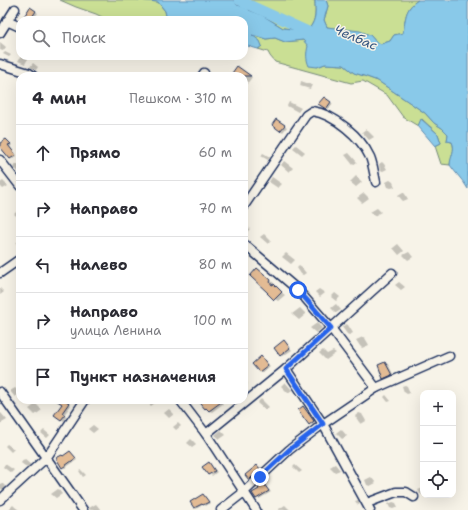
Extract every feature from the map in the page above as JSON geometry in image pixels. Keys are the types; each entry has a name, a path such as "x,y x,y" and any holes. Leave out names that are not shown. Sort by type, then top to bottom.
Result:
{"street":[{"path":"0,33 16,9"},
{"path":"8,22 16,25"},
{"path":"0,64 26,72"},
{"path":"248,200 306,115 312,111 319,112 348,128 370,157 376,182"},
{"path":"0,160 16,181"},
{"path":"248,247 298,290 331,328 376,388"},
{"path":"0,273 16,262"},
{"path":"248,400 286,369 392,273"},
{"path":"221,510 244,492 289,450 323,424 376,388 449,356"},
{"path":"286,369 323,424 368,506 396,492 406,492 414,497"},
{"path":"0,392 83,510"},
{"path":"0,500 47,457 82,404"},
{"path":"183,404 206,434 256,510"},
{"path":"206,434 243,404"}],"green space":[{"path":"60,0 138,0 158,2 165,11 166,16 100,16"},
{"path":"246,0 315,0 315,12 312,25 309,29 300,30 283,28 262,15 249,10"},
{"path":"326,0 418,0 413,3 408,11 403,33 394,35 390,41 381,44 376,42 370,35 327,27 324,20 328,6"},
{"path":"250,35 266,39 275,38 285,42 303,40 309,46 307,53 317,67 325,64 344,65 354,73 378,81 425,113 434,123 448,134 447,141 452,142 454,148 450,165 441,164 435,146 441,143 438,134 422,119 418,126 403,117 387,95 363,81 351,83 275,62 268,52 258,49 262,46"}],"water":[{"path":"138,0 234,0 237,5 241,6 243,0 246,0 249,10 262,15 283,28 300,30 309,29 313,22 315,15 315,0 326,0 328,6 324,20 327,27 360,31 370,35 376,42 381,44 390,41 394,35 403,33 408,11 413,3 418,0 468,0 468,189 450,165 453,145 452,142 447,141 448,134 434,123 425,113 378,81 354,73 344,65 325,64 317,67 309,66 307,61 308,46 303,40 285,42 275,38 266,39 252,35 260,41 262,46 258,49 248,46 248,16 166,16 165,11 158,2"},
{"path":"421,119 438,134 441,143 435,146 418,126"}],"building":[{"path":"30,7 36,11 33,16 24,16"},
{"path":"237,66 245,72 233,72"},
{"path":"324,97 331,102 326,109 318,104"},
{"path":"276,119 285,125 280,131 272,125"},
{"path":"6,139 11,144 8,145 16,155 10,159 0,147 0,143"},
{"path":"257,268 271,280 270,282 272,285 274,284 282,292 274,300 250,276"},
{"path":"284,340 290,348 280,356 274,348"},
{"path":"261,356 268,365 259,372 252,364"},
{"path":"385,362 392,375 383,379 378,365"},
{"path":"62,404 68,404 62,413 65,415 61,420 54,415"},
{"path":"201,404 219,404 209,411 206,408 205,409"},
{"path":"303,406 314,421 309,425 298,410"},
{"path":"70,451 76,458 62,468 56,458 62,455 63,456"},
{"path":"209,462 215,471 208,475 202,467"},
{"path":"257,465 260,469 249,480 245,475"},
{"path":"264,484 269,491 256,499 252,493"},
{"path":"203,494 209,502 194,508 190,502"}],"waterway":[{"name":"Челбас","path":"239,0 316,35"}],"route":[{"path":"260,477 289,450 323,424 286,369 331,328 298,290"}]}
